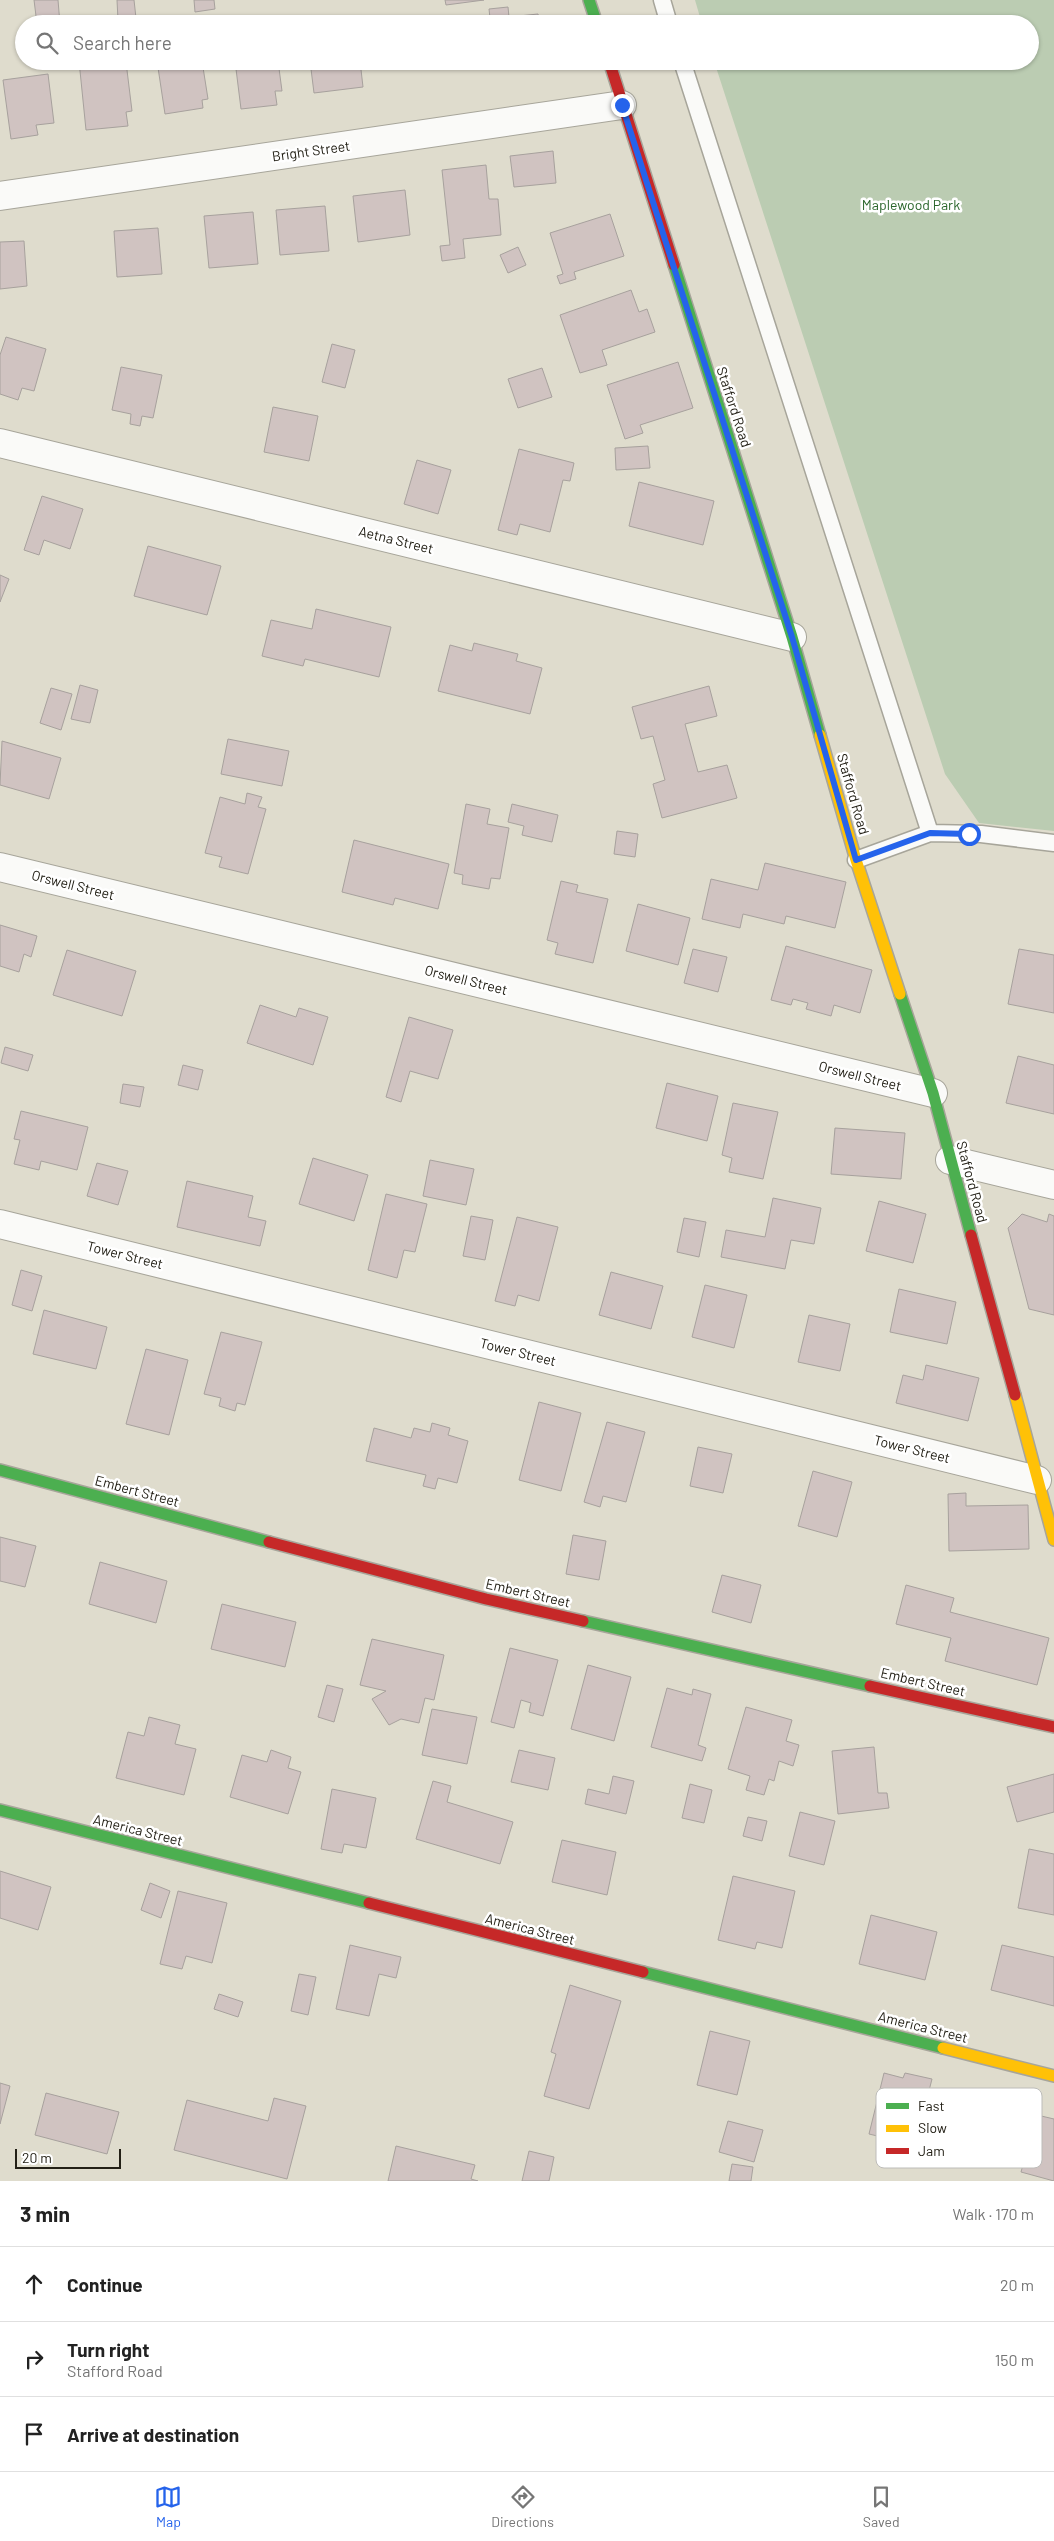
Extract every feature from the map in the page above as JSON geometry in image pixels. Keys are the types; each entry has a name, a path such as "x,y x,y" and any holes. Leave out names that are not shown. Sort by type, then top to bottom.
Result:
{"street":[{"path":"589,0 594,15"},
{"name":"Stafford Road","path":"612,70 792,637 856,860 933,1093 1054,1540"},
{"name":"Bright Street","path":"0,196 622,105"},
{"name":"Aetna Street","path":"0,444 792,637"},
{"name":"Orswell Street","path":"0,867 933,1093"},
{"path":"950,1160 1054,1185"},
{"name":"Tower Street","path":"0,1224 1037,1480"},
{"name":"Embert Street","path":"0,1470 486,1599 1054,1727"},
{"name":"America Street","path":"0,1810 1054,2076"}],"lane":[{"path":"662,0 666,15"},
{"path":"685,70 930,833"},
{"path":"856,860 930,833 981,834 1054,843"}],"green space":[{"name":"Maplewood Park","path":"695,0 1054,0 1054,831 979,823 945,774 717,70 1039,70 1039,15 699,15"}],"building":[{"path":"34,0 58,0 59,15 36,15"},
{"path":"117,0 134,0 136,15 118,15"},
{"path":"194,0 214,0 215,9 195,12"},
{"path":"445,0 484,0 446,5"},
{"path":"508,7 509,15 490,15 489,9"},
{"path":"80,70 127,70 132,111 126,112 128,126 86,130"},
{"path":"158,70 203,70 208,99 202,100 203,108 165,114"},
{"path":"236,70 279,70 282,91 275,91 277,105 241,109"},
{"path":"311,70 361,70 363,87 314,93"},
{"path":"48,74 54,123 36,125 38,135 11,139 3,80"},
{"path":"553,151 556,183 514,187 510,156"},
{"path":"486,165 489,199 498,199 501,235 463,239 465,258 442,261 440,246 450,245 442,170"},
{"path":"405,190 410,235 358,242 353,196"},
{"path":"325,206 329,251 280,255 276,210"},
{"path":"253,212 258,264 209,268 204,216"},
{"path":"610,214 624,256 574,272 576,279 560,284 557,276 563,274 550,233"},
{"path":"158,228 162,274 117,277 114,231"},
{"path":"24,241 27,286 0,289 0,242"},
{"path":"518,247 526,265 508,273 500,255"},
{"path":"631,290 639,312 647,309 655,332 602,350 607,365 580,373 560,315"},
{"path":"6,337 46,349 34,391 22,388 18,400 0,394 0,355"},
{"path":"332,344 355,350 345,388 322,382"},
{"path":"678,362 693,408 640,425 643,433 625,439 607,385"},
{"path":"121,367 162,375 153,418 142,416 140,426 130,424 131,414 112,410"},
{"path":"542,368 552,397 518,408 508,379"},
{"path":"273,407 318,416 309,461 264,452"},
{"path":"648,446 650,468 616,470 615,448"},
{"path":"519,449 574,463 570,481 563,480 550,532 520,524 517,535 498,530"},
{"path":"417,460 451,470 438,514 404,504"},
{"path":"639,482 714,501 703,545 629,526"},
{"path":"42,496 83,509 70,549 44,540 39,555 24,550"},
{"path":"148,546 221,566 207,615 134,596"},
{"path":"0,575 9,579 0,602"},
{"path":"316,609 391,627 379,677 305,659 303,666 262,656 271,620 312,629"},
{"path":"474,643 518,654 516,661 542,668 530,714 438,691 450,645 472,651"},
{"path":"80,685 98,690 90,723 71,719"},
{"path":"709,686 717,716 685,724 698,772 727,765 737,798 662,818 653,784 665,780 653,736 641,739 632,707"},
{"path":"51,688 72,694 61,730 40,723"},
{"path":"228,739 289,751 282,786 221,774"},
{"path":"2,741 61,758 49,799 0,785"},
{"path":"247,793 262,797 258,807 266,809 248,874 219,867 222,857 205,853 220,797 245,804"},
{"path":"466,804 490,809 487,824 509,828 500,879 491,878 489,889 462,884 463,875 454,873"},
{"path":"512,804 558,815 552,842 522,835 524,826 508,822"},
{"path":"617,831 638,834 635,857 614,854"},
{"path":"354,840 449,864 438,909 395,898 393,905 342,892"},
{"path":"765,863 846,882 835,928 786,916 784,924 743,914 740,928 702,919 711,879 758,890"},
{"path":"561,881 578,885 576,892 608,899 593,963 555,954 558,943 547,940"},
{"path":"638,904 690,918 678,965 626,951"},
{"path":"0,925 37,936 31,957 24,954 19,972 0,966"},
{"path":"786,946 872,970 860,1013 834,1005 831,1016 806,1009 808,1003 793,999 791,1005 771,1000"},
{"path":"693,949 727,957 718,992 684,983"},
{"path":"1019,949 1054,955 1054,1013 1008,1004"},
{"path":"67,950 136,971 122,1016 53,995"},
{"path":"260,1005 296,1017 299,1008 328,1017 313,1065 247,1043"},
{"path":"409,1017 453,1030 438,1079 410,1071 401,1102 386,1097"},
{"path":"5,1047 33,1055 28,1071 1,1063"},
{"path":"1018,1056 1054,1065 1054,1114 1006,1103"},
{"path":"183,1065 203,1070 198,1090 178,1085"},
{"path":"667,1083 718,1096 707,1141 656,1128"},
{"path":"123,1084 144,1087 140,1107 120,1103"},
{"path":"733,1103 778,1112 763,1179 729,1172 732,1158 722,1155"},
{"path":"21,1111 88,1127 77,1170 41,1161 39,1170 14,1164 20,1140 14,1139"},
{"path":"835,1128 905,1133 901,1179 831,1174"},
{"path":"313,1158 368,1175 354,1221 299,1204"},
{"path":"430,1160 474,1169 466,1205 423,1196"},
{"path":"97,1163 128,1171 118,1205 87,1196"},
{"path":"187,1181 253,1196 248,1217 266,1221 260,1246 177,1227"},
{"path":"386,1194 427,1204 415,1252 404,1250 397,1278 368,1270"},
{"path":"773,1198 821,1208 814,1244 791,1240 785,1269 721,1257 726,1230 765,1237"},
{"path":"879,1201 926,1214 913,1263 866,1251"},
{"path":"1022,1214 1047,1222 1049,1214 1054,1216 1054,1315 1029,1309 1008,1228"},
{"path":"471,1216 493,1220 485,1260 463,1256"},
{"path":"517,1217 558,1227 539,1301 518,1295 515,1306 495,1301"},
{"path":"684,1218 706,1222 699,1257 677,1252"},
{"path":"21,1270 42,1276 32,1311 12,1305"},
{"path":"611,1272 663,1286 651,1329 599,1315"},
{"path":"705,1285 747,1295 734,1348 692,1337"},
{"path":"899,1289 956,1302 947,1344 890,1332"},
{"path":"44,1310 107,1327 96,1369 33,1354"},
{"path":"809,1315 850,1324 840,1371 798,1362"},
{"path":"221,1332 262,1342 245,1405 237,1403 235,1411 219,1406 221,1398 204,1394"},
{"path":"146,1349 188,1360 169,1435 126,1424"},
{"path":"926,1365 979,1378 968,1421 896,1403 903,1375 923,1380"},
{"path":"539,1402 581,1413 561,1491 519,1480"},
{"path":"607,1422 645,1432 626,1502 603,1496 600,1507 584,1502"},
{"path":"432,1423 450,1428 448,1435 468,1441 457,1483 438,1478 435,1489 423,1486 426,1475 366,1461 374,1428 411,1438 414,1428 430,1432"},
{"path":"698,1447 732,1454 723,1493 690,1486"},
{"path":"813,1471 852,1482 837,1537 798,1526"},
{"path":"966,1493 966,1506 1028,1505 1029,1549 949,1551 948,1494"},
{"path":"573,1535 606,1541 599,1580 566,1574"},
{"path":"0,1537 36,1546 25,1587 0,1581"},
{"path":"100,1562 167,1581 156,1623 89,1604"},
{"path":"722,1575 761,1585 751,1623 712,1612"},
{"path":"906,1585 954,1598 950,1612 1049,1638 1037,1685 945,1661 951,1638 896,1624"},
{"path":"222,1604 296,1622 285,1667 211,1649"},
{"path":"372,1639 444,1655 434,1700 425,1698 419,1723 401,1719 389,1725 372,1699 386,1691 360,1685"},
{"path":"510,1648 558,1660 543,1716 529,1712 531,1703 521,1700 514,1728 491,1722"},
{"path":"588,1665 631,1677 614,1741 571,1729"},
{"path":"327,1685 343,1689 334,1722 318,1717"},
{"path":"667,1688 692,1695 693,1689 711,1694 698,1745 706,1748 702,1761 651,1747"},
{"path":"746,1707 792,1720 786,1741 799,1745 793,1766 779,1761 774,1781 769,1779 764,1795 746,1790 750,1776 728,1769"},
{"path":"432,1709 477,1717 467,1764 422,1755"},
{"path":"149,1717 180,1725 175,1744 196,1749 184,1795 116,1778 128,1732 144,1736"},
{"path":"874,1747 878,1793 887,1793 889,1808 838,1814 832,1751"},
{"path":"271,1750 291,1757 288,1768 301,1772 288,1814 230,1797 242,1755 267,1762"},
{"path":"519,1750 555,1758 548,1790 511,1782"},
{"path":"1054,1774 1054,1812 1017,1822 1007,1787"},
{"path":"613,1776 634,1781 626,1814 585,1804 588,1789 609,1794"},
{"path":"433,1781 451,1786 447,1802 513,1822 500,1864 416,1839"},
{"path":"690,1784 712,1790 704,1823 682,1818"},
{"path":"332,1789 376,1798 366,1848 344,1844 342,1853 321,1849"},
{"path":"800,1812 835,1821 824,1865 789,1856"},
{"path":"748,1817 767,1821 762,1841 743,1836"},
{"path":"562,1840 616,1852 607,1895 552,1882"},
{"path":"1029,1849 1054,1854 1054,1915 1018,1908"},
{"path":"0,1871 51,1887 38,1930 0,1918"},
{"path":"733,1876 795,1891 782,1948 757,1942 755,1949 718,1940"},
{"path":"150,1883 170,1891 161,1918 141,1910"},
{"path":"178,1891 227,1903 212,1963 186,1956 182,1969 160,1964"},
{"path":"871,1915 937,1932 925,1980 859,1964"},
{"path":"350,1945 401,1957 396,1978 379,1974 369,2016 336,2009"},
{"path":"1002,1945 1054,1957 1054,2006 991,1990"},
{"path":"299,1974 316,1977 308,2015 291,2011"},
{"path":"570,1985 621,2001 589,2109 544,2096 556,2054 551,2052"},
{"path":"219,1994 243,2002 238,2017 214,2009"},
{"path":"710,2031 750,2041 737,2095 697,2085"},
{"path":"884,2073 903,2078 905,2073 932,2079 930,2088 880,2088"},
{"path":"0,2083 10,2086 0,2124"},
{"path":"46,2093 119,2112 107,2154 35,2135"},
{"path":"274,2098 306,2106 287,2179 174,2150 187,2100 268,2121"},
{"path":"876,2106 876,2136 869,2134"},
{"path":"1042,2116 1054,2119 1054,2181 1021,2172 1022,2168 1042,2168"},
{"path":"728,2121 763,2130 754,2162 719,2152"},
{"path":"396,2146 475,2165 471,2179 478,2181 388,2181"},
{"path":"529,2151 554,2157 549,2181 522,2181"},
{"path":"732,2164 753,2167 751,2181 729,2181"}],"traffic: fast":[{"path":"589,0 594,15"},
{"path":"674,265 792,637 820,735"},
{"path":"900,994 933,1093 971,1235"},
{"path":"0,1470 269,1542"},
{"path":"583,1621 870,1686"},
{"path":"0,1810 369,1903"},
{"path":"643,1972 943,2048"}],"traffic: slow":[{"path":"820,735 856,860 900,994"},
{"path":"1015,1395 1054,1540"},
{"path":"943,2048 1054,2076"}],"traffic: jam":[{"path":"612,70 674,265"},
{"path":"971,1235 1015,1395"},
{"path":"269,1542 486,1599 583,1621"},
{"path":"870,1686 1054,1727"},
{"path":"369,1903 643,1972"}],"route":[{"path":"622,105 792,637 856,860 930,833 969,834"}]}
